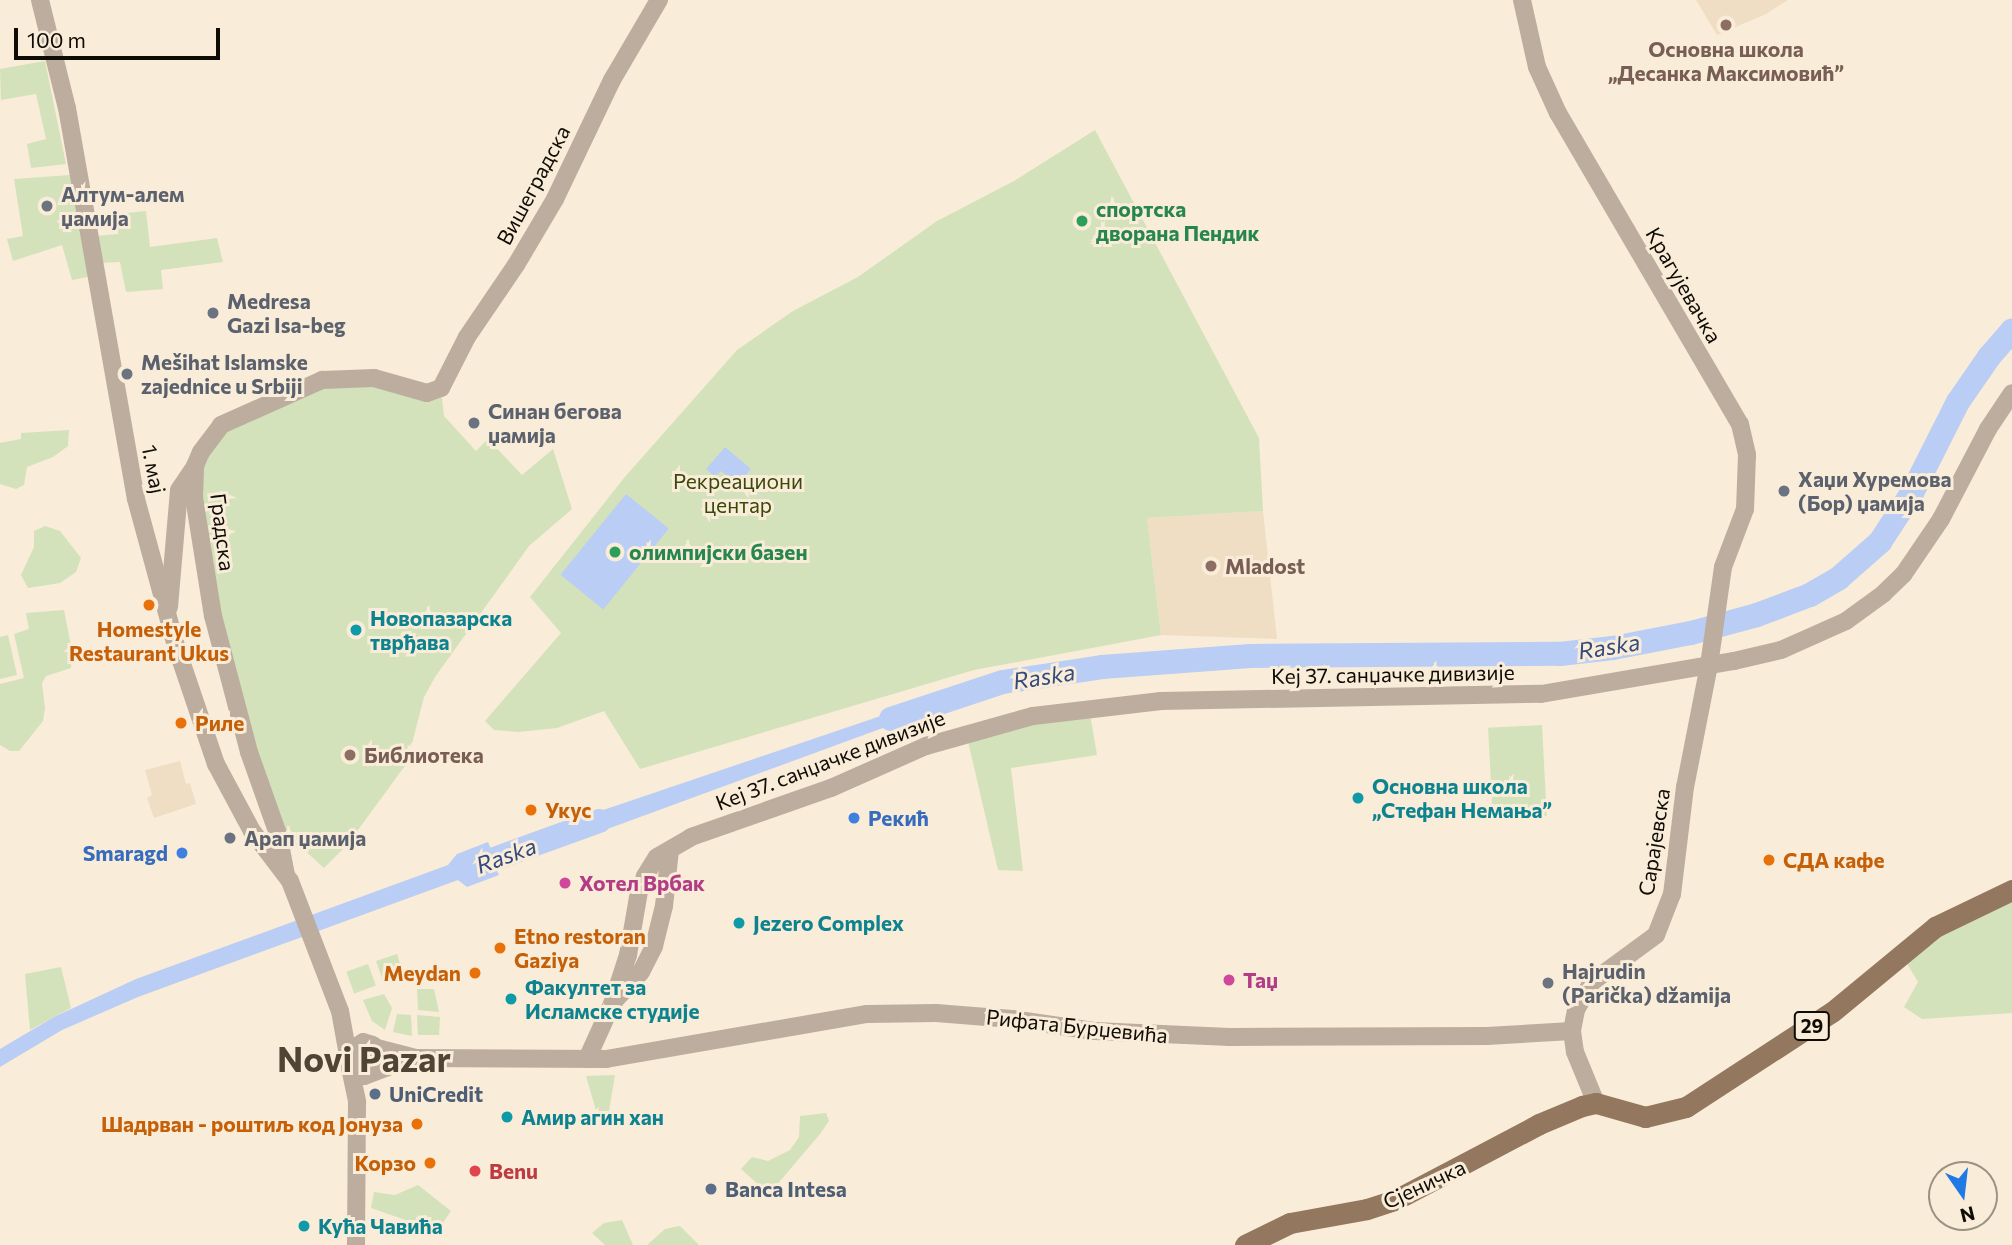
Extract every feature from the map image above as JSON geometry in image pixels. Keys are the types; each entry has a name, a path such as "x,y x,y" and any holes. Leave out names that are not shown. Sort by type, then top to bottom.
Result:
{"main road":[{"name":"29","path":"1596,1103 1645,1117 1686,1107 1817,1023 1936,927 2012,890"},
{"name":"Сјеничка","path":"1245,1245 1290,1223 1367,1209 1397,1199 1555,1116 1596,1103"}],"street":[{"name":"1. мај","path":"40,0 67,108 136,499 195,709 216,764 252,831 270,859 286,874 340,1011"},
{"name":"Вишеградска","path":"441,388 467,337 516,265 555,199 612,80 659,0"},
{"name":"Крагујевачка","path":"1522,0 1537,67 1558,113 1744,434 1748,474 1745,509 1726,557 1710,657"},
{"name":"Градска","path":"286,874 280,842 249,751 213,616 196,526 195,466 206,441 221,425 322,380 374,378 427,393 441,388"},
{"name":"Кеј 37. санџачке дивизије","path":"612,1004 631,942 639,891 657,857 709,829 831,788 926,746 1033,716 1161,701 1541,694 1710,657 1756,657 1807,640 1846,621 1883,594 1903,575 1927,542 1988,429 2012,393"},
{"path":"167,614 172,586 174,526 179,490 195,466"},
{"path":"174,526 185,520 196,526"},
{"name":"Сарајевска","path":"1572,1031 1583,993 1615,964 1656,935 1672,894 1685,787 1710,657"},
{"path":"587,1059 612,1004 641,972 654,946 666,895 670,850"},
{"path":"340,1011 373,1045 381,1058 357,1102"},
{"path":"340,1011 357,1102 356,1245"},
{"name":"Рифата Бурџевића","path":"373,1045 416,1058 618,1058 774,1028 867,1014 936,1013 1012,1018 1094,1031 1230,1037 1487,1036 1572,1031"},
{"path":"1572,1031 1579,1068 1596,1103"},
{"path":"349,1061 354,1046 373,1045"},
{"name":"Рифата Бурџевића","path":"374,1071 416,1058"},
{"path":"349,1061 359,1074 374,1071"}],"shaded area":[{"name":"Основна школа „Десанка Максимовић”","path":"1696,0 1788,0 1766,14 1717,35"},
{"name":"Mladost","path":"1263,511 1277,639 1161,635 1147,518"},
{"path":"180,761 186,784 190,783 196,804 154,818 147,798 152,795 145,770"}],"green space":[{"path":"45,61 66,164 31,168 27,144 46,139 36,94 1,100 0,69"},
{"name":"Рекреациони центар","path":"1095,130 1259,438 1263,511 1147,518 1161,635 974,670 640,769 604,711 557,728 518,732 494,730 485,721 561,633 530,597 624,478 737,350 793,311 858,277 937,221 1014,181"},
{"path":"70,175 92,276 72,280 62,245 13,261 7,239 23,236 14,179"},
{"path":"146,211 150,247 217,238 223,262 161,270 163,289 126,292 120,262 100,263 95,236 118,234 118,214"},
{"path":"311,384 441,388 444,416 476,451 488,439 522,475 553,449 572,509 529,546 435,677 424,697 407,763 347,845 324,868 301,847 282,851 198,536 201,452 206,441"},
{"path":"69,430 68,446 53,457 27,467 24,485 16,489 0,484 0,443 21,439 21,433"},
{"path":"45,526 60,531 81,558 76,572 60,583 28,588 21,575 34,547 34,531"},
{"path":"64,610 72,651 71,668 46,676 42,683 45,708 43,721 19,751 10,751 0,745 0,684 24,678 14,634 29,629 26,613"},
{"path":"8,635 17,675 0,679 0,637"},
{"path":"1089,708 1097,755 1011,768 1023,871 998,870 966,733"},
{"path":"1542,725 1547,816 1493,819 1488,728"},
{"path":"2012,890 2012,1013 1922,1019 1904,1007 1918,982 1902,955"},
{"path":"397,954 403,974 384,984 376,961"},
{"path":"368,964 376,986 354,993 346,972"},
{"path":"61,967 71,1008 30,1030 25,974"},
{"path":"417,989 434,989 439,1012 418,1010"},
{"path":"384,994 392,1008 385,1030 372,1021 363,1000"},
{"path":"397,1014 411,1015 412,1036 393,1032"},
{"path":"417,1015 440,1017 439,1035 418,1035"},
{"path":"615,1075 607,1123 600,1124 586,1076"},
{"path":"826,1113 829,1121 820,1134 769,1194 741,1169 752,1157 768,1161 790,1150 799,1137 800,1116"},
{"path":"418,1185 451,1211 437,1231 371,1208 374,1192 395,1195"},
{"path":"622,1220 633,1245 605,1245 592,1233 604,1223"},
{"path":"680,1226 699,1245 647,1245 665,1229"}],"water":[{"path":"725,447 751,469 737,485 721,471 715,477 706,469"},
{"name":"олимпијски базен","path":"626,494 669,529 603,609 561,575"},
{"path":"922,702 921,714 572,842 565,823"},
{"path":"488,842 491,849 502,845 508,863 496,868 499,875 467,887 458,880 138,997 62,1030 0,1067 0,1049 54,1017 136,979 448,865 457,854"}],"waterway":[{"name":"Raska","path":"891,719 1003,682 1102,667 1251,656 1560,654 1613,648 1691,633 1757,615 1810,595 1839,578 1880,542 1912,493 1958,402 1989,357 2012,331"},
{"name":"Raska","path":"475,866 599,821"}],"place":[{"name":"Основна школа „Десанка Максимовић”","path":"1726,25"},
{"name":"Алтум-алем џамија","path":"47,206"},
{"name":"спортска дворана Пендик","path":"1082,221"},
{"name":"Medresa Gazi Isa-beg","path":"213,313"},
{"name":"Mešihat Islamske zajednice u Srbiji","path":"127,374"},
{"name":"Синан бегова џамија","path":"474,423"},
{"name":"Хаџи Хуремова (Бор) џамија","path":"1784,491"},
{"name":"олимпијски базен","path":"615,552"},
{"name":"Mladost","path":"1211,566"},
{"name":"Homestyle Restaurant Ukus","path":"149,605"},
{"name":"Новопазарска тврђава","path":"356,630"},
{"name":"Риле","path":"181,723"},
{"name":"Библиотека","path":"350,755"},
{"name":"Основна школа „Стефан Немања”","path":"1358,798"},
{"name":"Укус","path":"531,810"},
{"name":"Рекић","path":"854,818"},
{"name":"Арап џамија","path":"230,838"},
{"name":"Smaragd","path":"182,853"},
{"name":"СДА кафе","path":"1769,860"},
{"name":"Хотел Врбак","path":"565,883"},
{"name":"Jezero Complex","path":"739,923"},
{"name":"Etno restoran Gaziya","path":"500,948"},
{"name":"Meydan","path":"475,973"},
{"name":"Таџ","path":"1229,980"},
{"name":"Hajrudin (Parička) džamija","path":"1548,983"},
{"name":"Факултет за Исламске студије","path":"511,999"},
{"name":"UniCredit","path":"375,1094"},
{"name":"Амир агин хан","path":"507,1117"},
{"name":"Шадрван - роштиљ код Јонуза","path":"417,1124"},
{"name":"Корзо","path":"430,1163"},
{"name":"Benu","path":"475,1171"},
{"name":"Banca Intesa","path":"711,1189"},
{"name":"Кућа Чавића","path":"304,1226"}],"district":[{"name":"Novi Pazar","path":"364,1058"}]}
